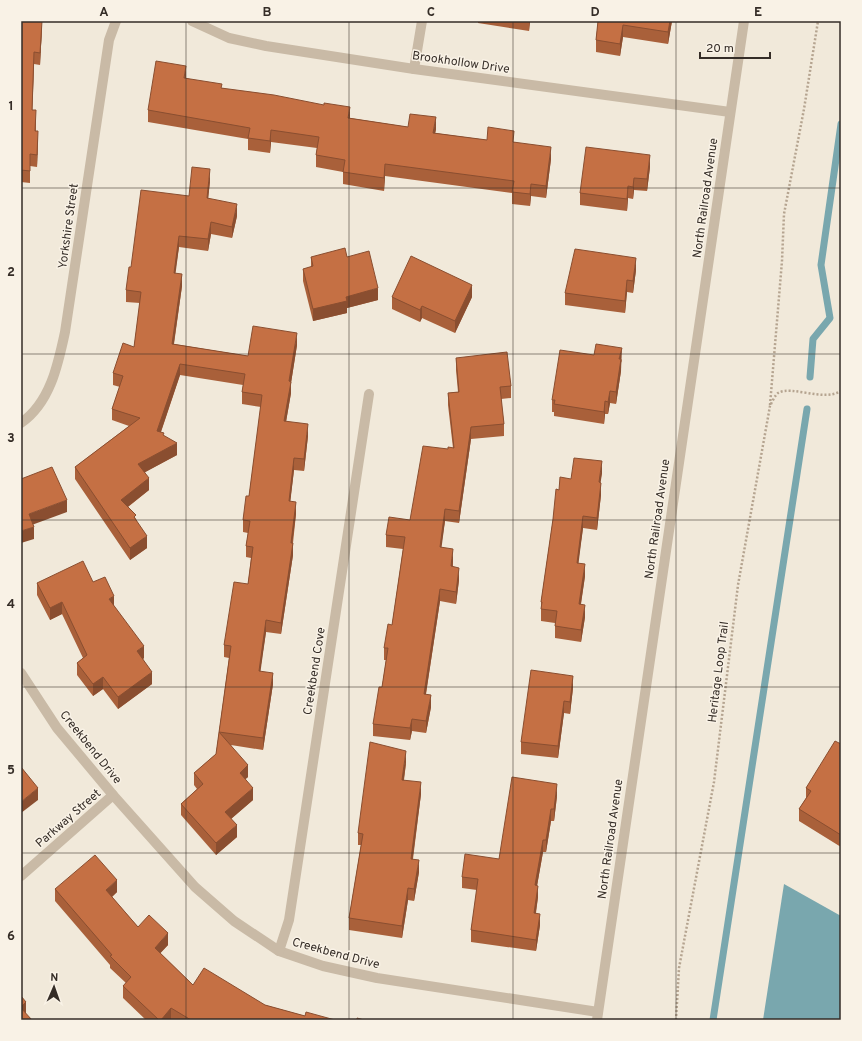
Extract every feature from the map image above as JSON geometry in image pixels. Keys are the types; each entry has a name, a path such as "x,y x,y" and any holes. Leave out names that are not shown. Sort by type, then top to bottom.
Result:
{"street":[{"name":"Yorkshire Street","path":"21,423 37,408 49,388 57,368 65,332 109,40 116,21"},
{"name":"Brookhollow Drive","path":"192,21 229,38 266,46 414,69 730,112"},
{"path":"414,69 422,21"},
{"name":"North Railroad Avenue","path":"597,1016 744,21"},
{"name":"Creekbend Cove","path":"279,951 289,920 369,394"},
{"name":"Creekbend Drive","path":"21,673 58,728 113,796 195,887 234,921 279,951 323,966 377,978 597,1016"},
{"name":"Parkway Street","path":"21,876 113,796"}],"path":[{"name":"Heritage Loop Trail","path":"676,1020 679,968 714,782 738,585 770,406 782,262 784,214 804,110 818,21"},
{"path":"770,406 777,394 784,391 827,395 837,394 841,391"}],"water":[{"path":"784,884 841,916 841,1020 763,1020"}],"building":[{"path":"21,21 42,21 40,53 34,52 32,110 36,110 35,131 38,131 37,155 30,154 30,171 21,170"},
{"path":"598,21 670,21 668,32 623,25 620,44 596,40"},
{"path":"156,61 186,66 184,78 222,84 221,88 274,95 324,105 324,103 350,107 348,118 408,127 410,114 436,117 433,133 487,140 488,127 514,131 513,142 551,147 546,186 531,184 530,194 512,192 514,181 385,164 384,178 343,172 345,160 316,155 319,137 271,130 270,141 248,138 250,128 148,110"},
{"path":"586,147 650,155 647,179 634,178 633,187 628,186 627,199 580,193"},
{"path":"192,167 210,169 207,198 237,204 232,227 211,222 208,239 179,236 174,273 182,274 172,344 248,356 253,326 297,333 289,381 291,382 284,421 308,424 304,459 294,458 289,501 296,502 291,543 293,543 281,623 266,620 259,671 273,673 263,738 219,732 231,646 224,645 234,582 248,584 253,547 246,546 250,521 243,520 246,496 249,496 262,395 242,392 245,374 180,364 157,431 164,433 163,435 177,443 138,464 149,478 121,500 136,515 134,517 147,536 130,548 75,467 140,418 112,409 123,376 113,373 123,343 134,347 141,292 126,290 129,267 131,267 141,190 189,196"},
{"path":"345,248 347,257 369,251 378,288 346,297 347,301 313,309 303,269 313,266 311,257"},
{"path":"575,249 636,258 633,281 627,280 625,301 565,293"},
{"path":"411,256 472,285 455,321 422,306 420,310 392,297"},
{"path":"596,344 622,348 619,359 621,359 616,392 610,391 608,402 605,401 604,412 554,404 555,400 552,400 560,350 594,355"},
{"path":"507,352 511,386 500,387 504,424 471,427 459,511 445,509 440,547 453,549 451,566 459,568 456,592 440,589 424,694 431,695 426,721 412,719 410,728 373,724 379,687 382,687 388,648 384,648 388,624 392,625 405,537 386,535 389,517 410,520 423,446 448,449 448,447 454,448 448,393 459,392 456,358"},
{"path":"574,458 602,461 597,518 583,516 577,563 585,564 579,604 585,605 581,630 555,626 557,611 541,609 556,489 559,490 560,477 571,479"},
{"path":"52,467 67,500 29,514 34,527 21,531 21,479"},
{"path":"83,561 93,582 105,577 114,596 109,599 144,646 137,651 152,672 118,697 103,677 93,684 77,663 87,655 62,602 50,608 37,583"},
{"path":"531,670 573,676 570,702 564,701 558,746 521,742"},
{"path":"219,732 248,765 240,773 253,788 225,812 237,825 216,843 181,804 203,784 194,773 216,754"},
{"path":"835,741 841,744 841,835 799,809 811,791 806,788"},
{"path":"370,742 406,751 402,780 421,782 411,859 419,860 414,889 408,888 402,926 349,918 363,834 358,833"},
{"path":"21,767 38,788 21,802"},
{"path":"512,777 557,784 554,809 551,809 546,840 543,840 535,885 538,886 534,913 540,914 536,940 471,930 478,879 462,877 465,854 499,859"},
{"path":"95,855 117,880 106,890 138,927 149,915 168,933 155,948 193,985 204,968 265,1005 305,1016 306,1012 335,1020 191,1020 171,1008 161,1020 159,1020 123,986 131,977 110,956 112,955 55,889"},
{"path":"21,996 26,1002 21,1007"},
{"path":"21,1008 32,1020 21,1020"}],"waterway":[{"path":"810,377 813,339 830,318 821,265 841,124"},
{"path":"713,1020 807,409"}]}
